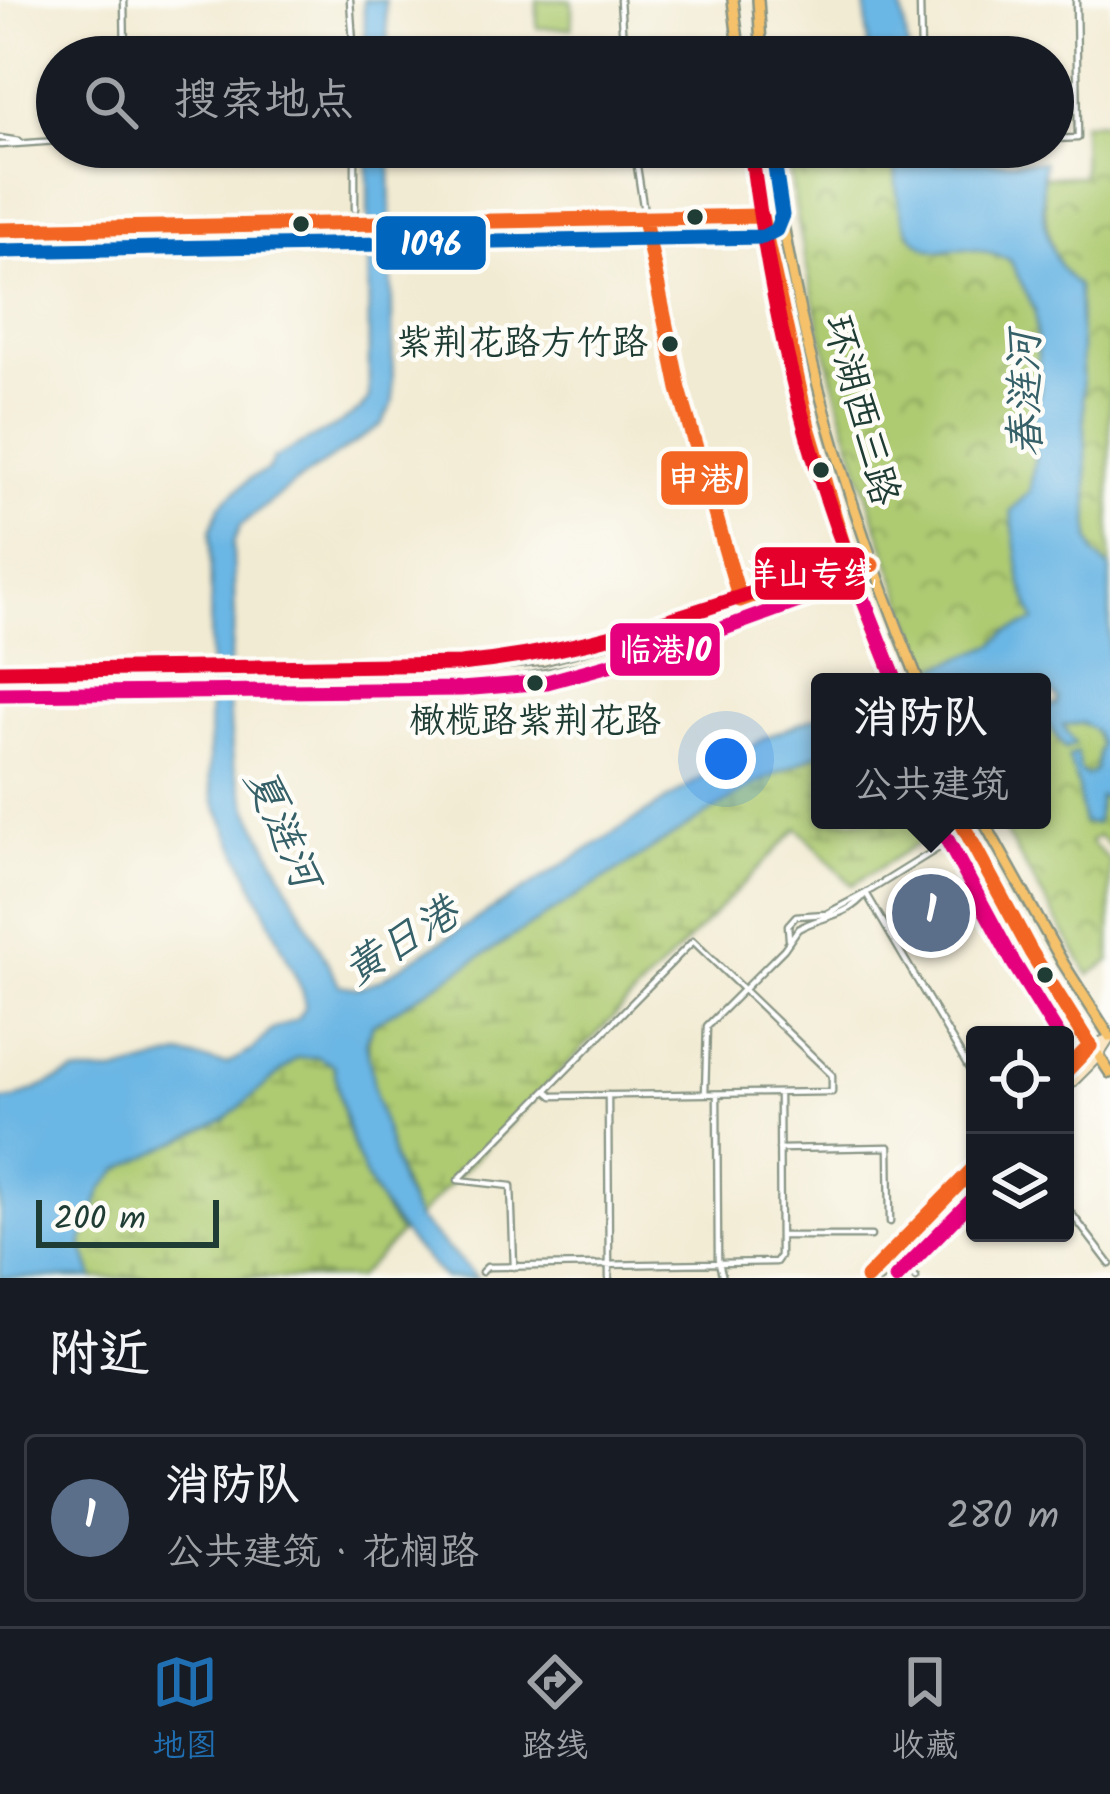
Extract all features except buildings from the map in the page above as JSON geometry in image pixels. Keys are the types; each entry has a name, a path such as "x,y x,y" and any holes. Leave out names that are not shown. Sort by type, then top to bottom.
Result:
{"main road":[{"path":"733,0 737,36"},
{"path":"758,0 761,36"},
{"name":"环湖西三路","path":"754,168 808,427 848,561 892,673"},
{"name":"环湖西三路","path":"775,168 808,347 834,447 872,563 916,673"},
{"path":"0,673 461,668 543,661 635,637 848,561 872,563"},
{"path":"0,692 461,685 534,678 616,660 855,580 872,563"},
{"path":"965,829 1031,952 1110,1073"},
{"path":"988,829 1110,1038"},
{"path":"1074,1063 1090,1046 1110,1038"},
{"path":"1074,1081 1110,1038"},
{"path":"879,1278 966,1177"},
{"path":"867,1278 966,1190"}],"street":[{"path":"124,0 125,36"},
{"path":"350,0 353,36"},
{"path":"620,0 623,36"},
{"path":"920,0 921,36"},
{"path":"1074,139 1078,139 1076,0"},
{"path":"0,141 36,141"},
{"path":"31,141 31,152"},
{"path":"355,168 355,209"},
{"path":"637,168 665,331 740,600"},
{"path":"0,230 782,216"},
{"path":"705,1094 705,1031 784,949 788,925 796,916 826,914 957,829"},
{"path":"788,939 803,924 831,919 856,905 866,892"},
{"path":"866,892 966,1064"},
{"path":"514,1267 511,1186 458,1180 693,941 832,1075 832,1092 553,1096 547,1091"},
{"path":"482,1272 487,1267 776,1262 780,1256 779,1093"},
{"path":"717,1094 723,1278"},
{"path":"608,1095 609,1278"},
{"path":"779,1149 889,1147 890,1222"},
{"path":"1074,1217 1110,1264"},
{"path":"780,1236 871,1236"},
{"path":"894,1257 916,1278"}],"green space":[{"path":"537,0 572,0 572,28 537,28"},
{"path":"1110,122 1110,569 1095,554 1090,540 1078,287 1054,253 1042,177 1083,176 1082,123"},
{"path":"789,168 899,168 910,235 933,248 974,250 1010,260 1035,311 1040,388 1030,420 1035,457 1021,582 1036,621 1007,632 994,645 930,670 882,541 842,413"},
{"path":"1082,723 1095,730 1100,744 1096,771 1087,776 1069,758 1083,823 1101,797 1110,799 1110,846 1098,836 1090,842 1110,861 1110,961 1089,975 1003,829 1051,829 1051,728 1065,749 1063,725"},
{"path":"811,757 811,829 939,829 852,885 798,828 417,1218 374,1092 372,1025 755,784"},
{"path":"319,1057 334,1066 356,1154 400,1234 357,1278 93,1278 82,1244 102,1189 119,1170 298,1058"}],"water":[{"path":"363,0 385,0 388,36 366,36"},
{"path":"865,0 901,0 906,36 868,36"},
{"path":"368,168 390,168 393,403 381,425 240,526 233,544 235,622 227,680 233,763 249,810 339,985 357,988 380,980 765,738 811,719 811,757 755,784 372,1025 366,1041 376,1097 402,1188 417,1218 477,1278 444,1278 383,1206 348,1130 334,1066 318,1057 297,1058 226,1119 119,1170 102,1189 82,1244 93,1278 0,1278 0,1100 14,1099 74,1073 115,1073 180,1055 226,1064 251,1051 272,1030 297,1019 305,1007 303,992 214,801 209,777 211,531 220,505 268,470 274,458 334,427 369,398"},
{"path":"895,168 1044,168 1046,230 1058,261 1078,286 1090,540 1095,554 1110,569 1110,799 1100,797 1096,824 1083,823 1068,757 1077,752 1080,771 1087,776 1095,771 1100,744 1095,731 1082,723 1063,725 1075,744 1065,749 1051,728 1051,705 1058,699 1051,692 1051,673 923,673 994,645 1007,632 1035,621 1021,582 1011,511 1030,490 1035,457 1030,420 1040,388 1035,311 1010,260 974,250 937,251 920,244 904,221"}],"transit line":[{"name":"洋山专线","path":"0,671 460,664 511,658 655,624 844,562 848,558 787,357 754,168"},
{"name":"1096","path":"0,251 763,237 776,230 782,215 775,168"},
{"name":"申港1","path":"0,230 761,216 808,427 848,561 892,673"},
{"name":"申港1","path":"644,219 679,389 740,600 848,561 872,565"},
{"name":"临港10","path":"0,694 461,689 547,682 664,650 851,582 857,583 892,673"},
{"name":"申港1","path":"965,829 1031,952 1090,1046 1074,1063"},
{"name":"临港10","path":"942,830 1052,1026"},
{"name":"申港1","path":"867,1278 966,1176"},
{"name":"临港10","path":"896,1278 966,1206"}],"place":[{"name":"紫荆花路方竹路","path":"670,344"},
{"name":"橄榄路紫荆花路","path":"535,683"},
{"name":"消防队","path":"931,913"}],"water label":[{"name":"春涟河","path":"1027,394"},
{"name":"夏涟河","path":"281,829"},
{"name":"黄日港","path":"402,943"}]}
